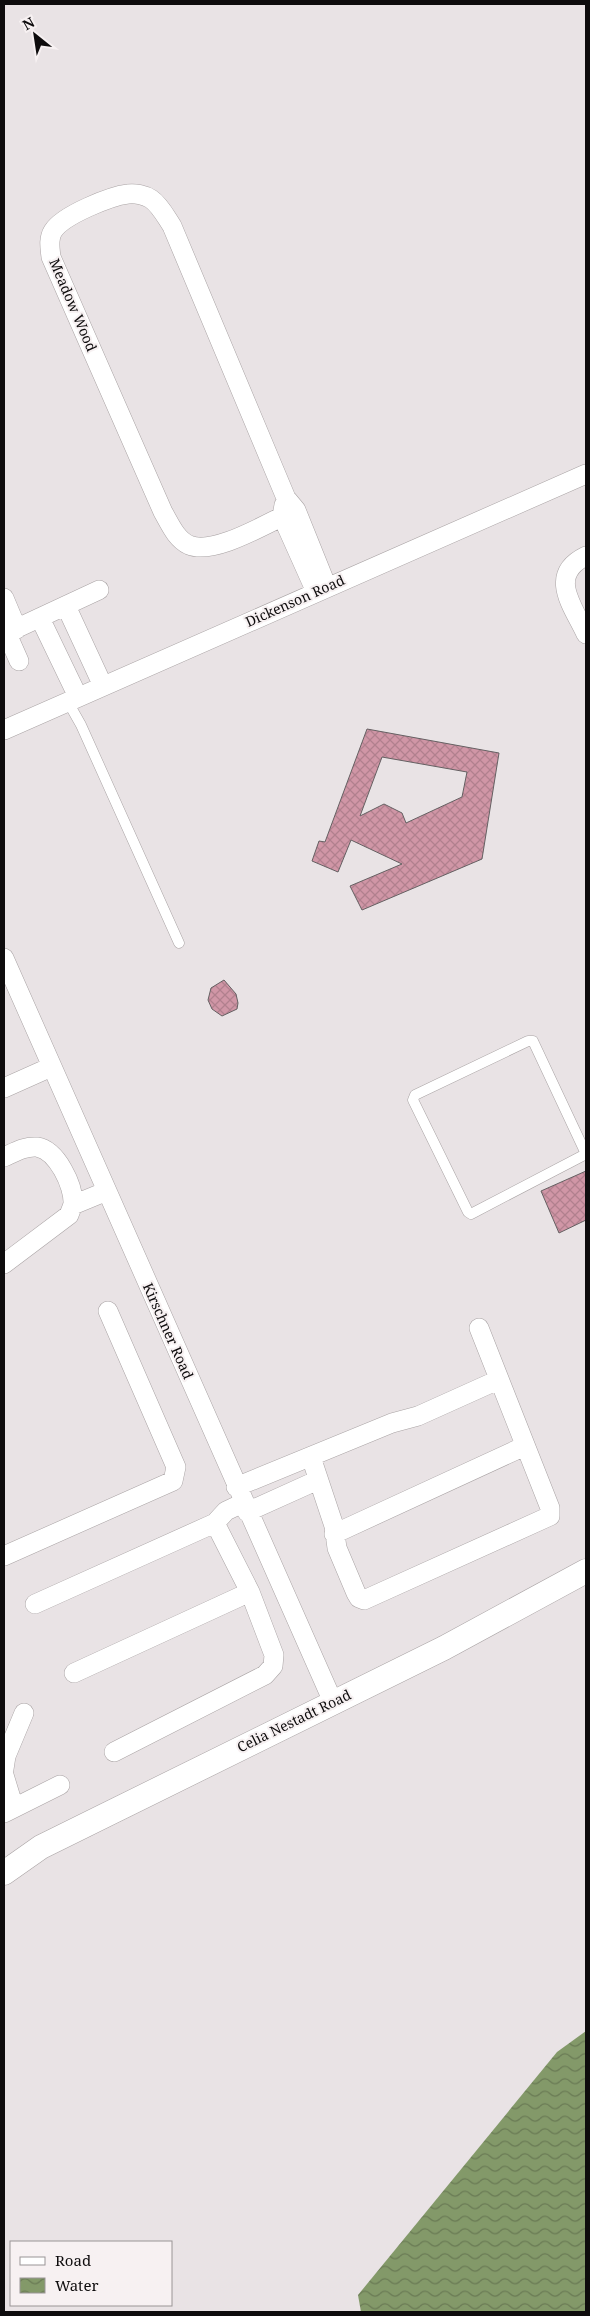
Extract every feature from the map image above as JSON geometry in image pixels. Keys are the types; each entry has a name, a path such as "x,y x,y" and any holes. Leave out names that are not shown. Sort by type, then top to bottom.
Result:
{"street":[{"name":"Meadow Wood","path":"288,508 217,546 202,548 188,544 175,534 163,512 51,257 49,243 53,231 63,220 83,210 129,194 152,199 163,211 172,226 322,589"},
{"name":"Dickenson Road","path":"4,730 586,474"},
{"path":"586,556 570,566 564,582 567,594 586,634"},
{"path":"19,661 8,636 11,631 99,590"},
{"path":"4,598 18,628"},
{"path":"66,606 103,686"},
{"path":"40,618 73,700"},
{"name":"Kirschner Road","path":"4,958 242,1501 330,1696"},
{"path":"4,1088 52,1067"},
{"path":"4,1157 25,1148 39,1147 52,1156 70,1188 73,1205 69,1215 4,1264"},
{"path":"73,1205 107,1191"},
{"path":"4,1556 173,1481 176,1475 176,1467 108,1311"},
{"path":"311,1457 337,1548 356,1593 359,1598 364,1600 550,1516 550,1508 479,1328"},
{"path":"35,1604 215,1523 226,1511 311,1457 392,1423 418,1416 498,1380"},
{"path":"334,1534 525,1446"},
{"path":"242,1501 318,1480"},
{"path":"114,1752 265,1675 274,1666 274,1655 250,1592 215,1523"},
{"name":"Celia Nestadt Road","path":"4,1873 41,1847 330,1696 586,1558"},
{"name":"Celia Nestadt Road","path":"4,1859 31,1840 330,1696 444,1648 586,1571"},
{"path":"74,1673 250,1592"},
{"path":"4,1769 6,1756 24,1714"},
{"path":"4,1775 9,1811 60,1785"}],"lane":[{"path":"73,700 81,725 180,943"},
{"path":"528,1041 533,1041 586,1154 471,1214 468,1212 413,1100 415,1095 528,1041"}],"water":[{"path":"586,2031 586,2312 361,2312 358,2295 557,2052"}],"building":[{"path":"367,729 499,753 482,859 362,910 350,886 402,864 351,840 338,872 312,861 319,841 325,842","holes":["382,757 467,772 462,797 406,823 402,813 384,804 360,816"]},
{"path":"224,980 236,994 238,1003 237,1009 222,1016 212,1009 208,1000 211,988"},
{"path":"586,1171 586,1220 559,1233 541,1191"}]}
